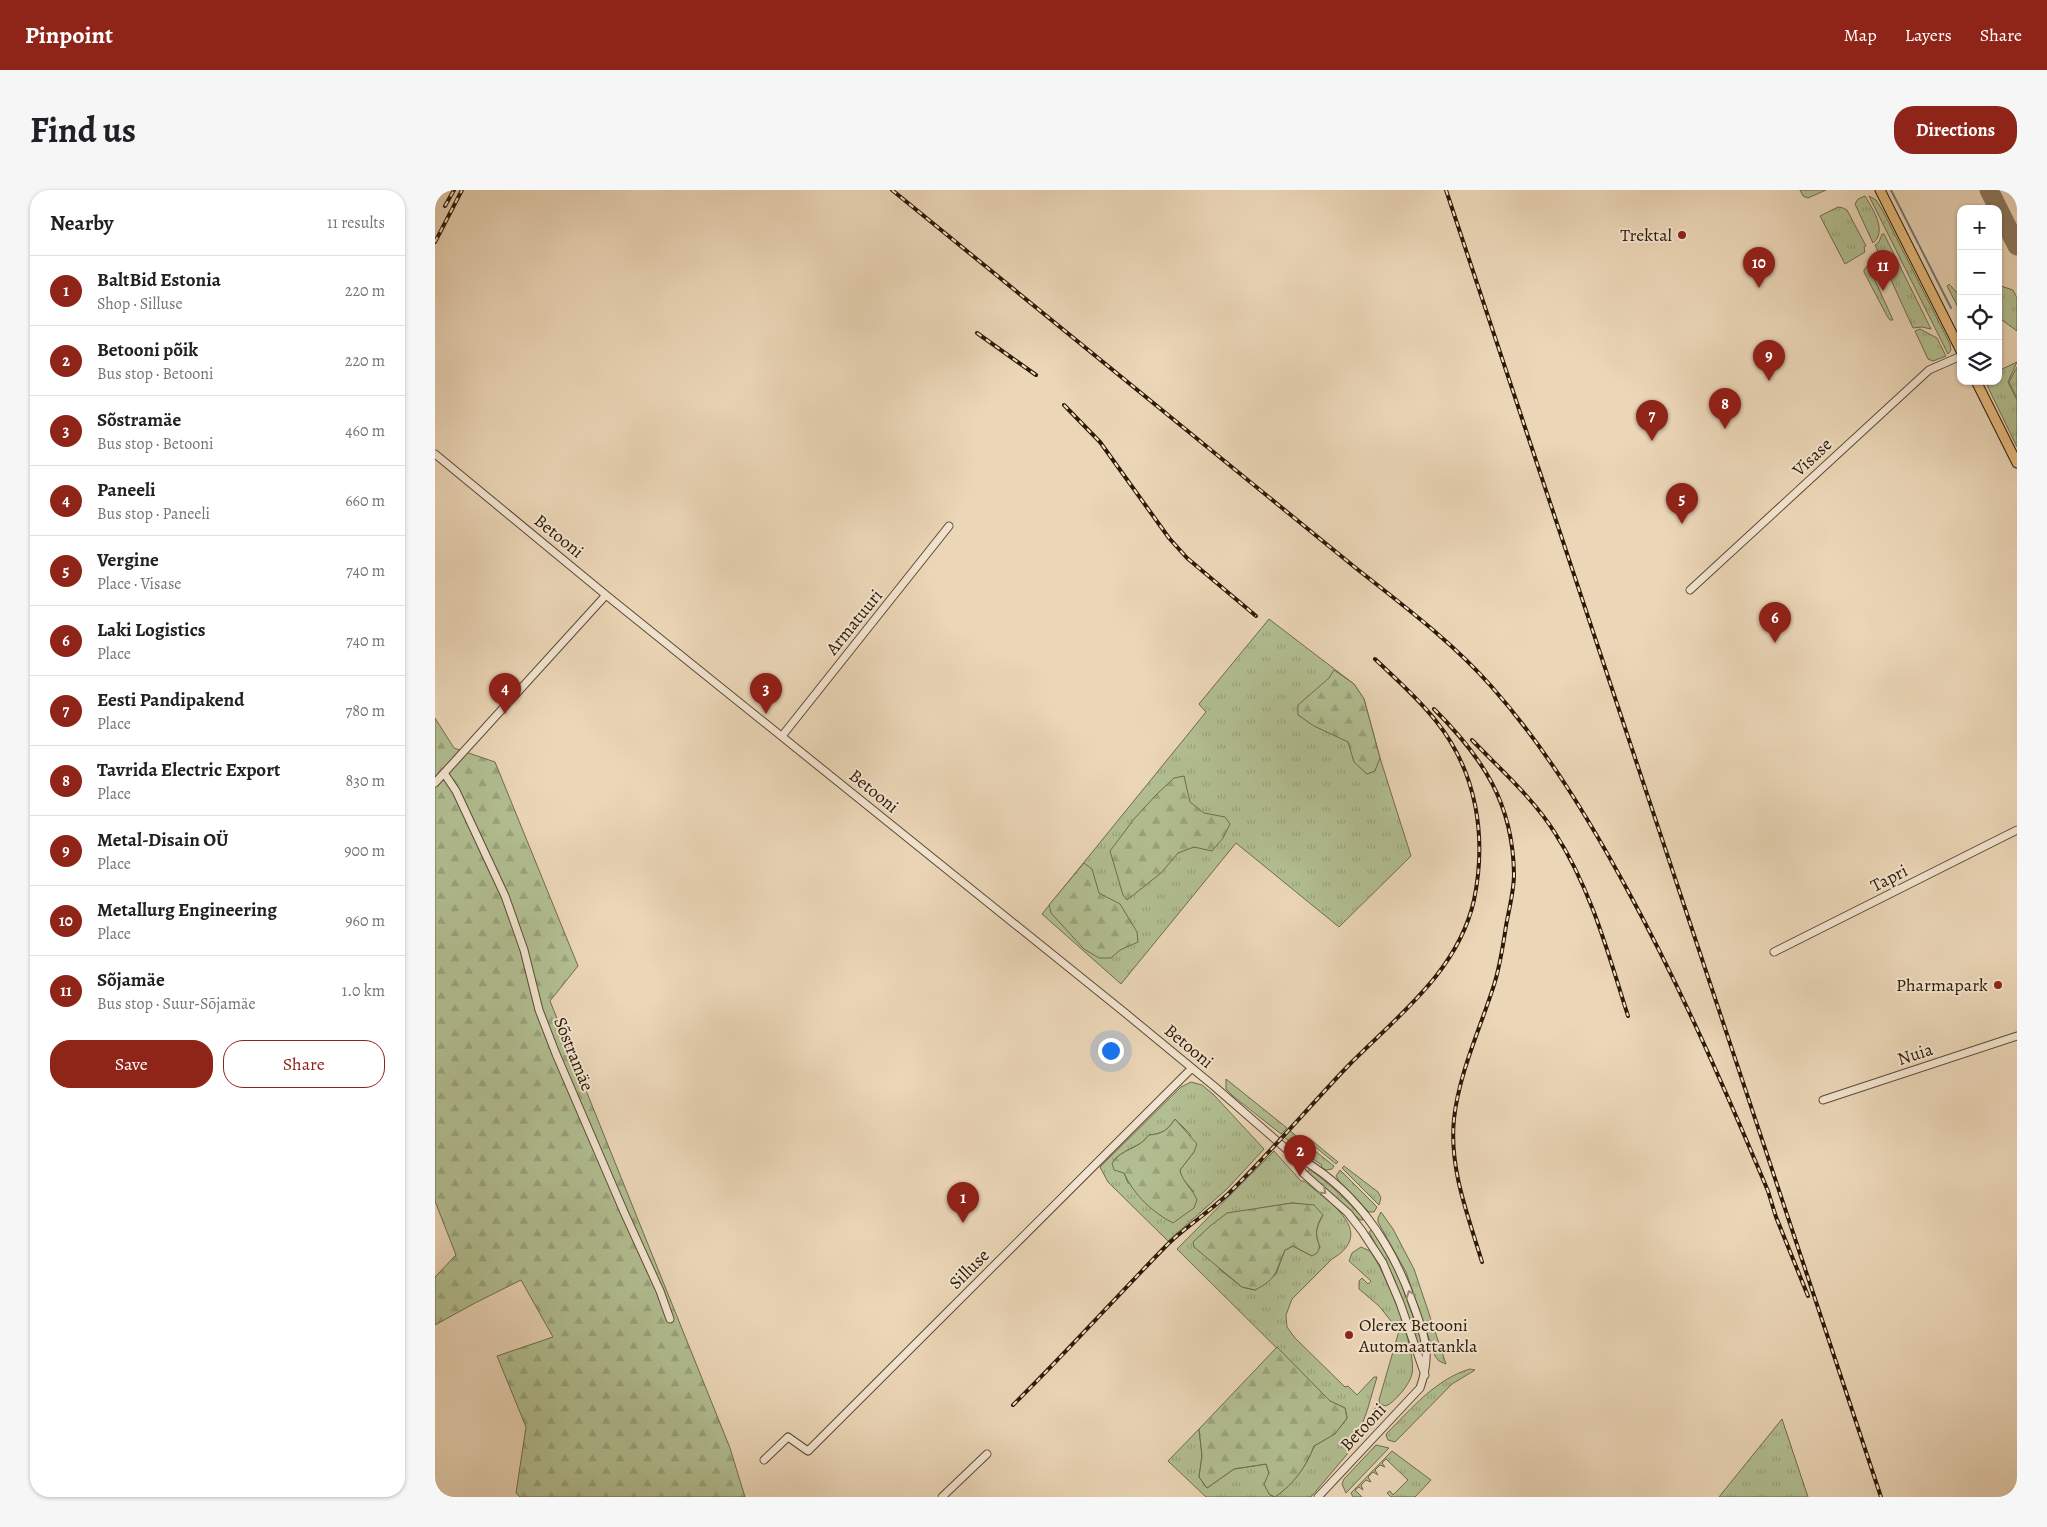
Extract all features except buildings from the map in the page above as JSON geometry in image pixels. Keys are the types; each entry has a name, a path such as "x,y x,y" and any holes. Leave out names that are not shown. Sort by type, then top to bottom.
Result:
{"main road":[{"path":"1880,190 1957,343"},
{"path":"1978,385 2017,463"}],"street":[{"name":"Visase","path":"1690,590 1929,370 1957,358"},
{"name":"Betooni","path":"435,454 606,595 1192,1068 1292,1154 1314,1165 1366,1215 1385,1240 1406,1284 1421,1324 1427,1347 1425,1375 1420,1388 1318,1497"},
{"name":"Armatuuri","path":"782,736 949,526"},
{"path":"435,782 606,595"},
{"name":"Sõstramäe","path":"443,773 456,791 505,896 524,950 539,1010 556,1054 660,1291 670,1319"},
{"name":"Tapri","path":"1774,952 2017,830"},
{"name":"Nuia","path":"1823,1100 2017,1036"},
{"name":"Silluse","path":"764,1460 788,1437 808,1451 1192,1068"},
{"name":"Betooni","path":"1292,1154 1303,1173 1348,1213 1383,1263 1400,1302 1425,1375"},
{"path":"942,1497 987,1454"}],"green space":[{"path":"1800,190 1826,190 1808,198 1803,196"},
{"path":"1865,196 1875,213 1879,226 1877,238 1873,243 1855,204 1858,199"},
{"path":"1869,196 1876,200 1883,211 1950,344 1951,350 1948,354"},
{"path":"1838,207 1847,210 1866,246 1864,247 1865,252 1845,264 1820,216"},
{"path":"1882,234 1884,234 1931,329 1913,328 1875,245 1879,242"},
{"path":"1868,265 1893,320 1890,320 1887,316 1864,272"},
{"path":"1949,284 1957,293 1957,305 1947,286"},
{"path":"2002,286 2013,290 2017,298 2017,331 2002,320"},
{"path":"1920,329 1937,338 1946,356 1933,361 1928,359 1915,331"},
{"path":"2017,362 2008,382 2017,400 2017,447 1987,385 2002,385 2002,369"},
{"path":"2017,367 2017,398 2009,382"},
{"path":"1269,619 1354,684 1364,699 1380,758 1411,856 1339,927 1236,843 1121,984 1042,914 1206,712 1199,704"},
{"path":"1334,670 1354,684 1364,699 1380,758 1375,771 1367,774 1354,762 1348,742 1314,726 1298,715 1298,705 1329,678"},
{"path":"435,718 454,748 495,762 578,966 550,1001 730,1448 745,1497 520,1497 516,1493 526,1427 497,1356 553,1337 521,1280 435,1325 435,1277 456,1255 435,1201"},
{"path":"1184,776 1190,802 1204,813 1225,817 1230,824 1223,838 1212,851 1194,847 1178,853 1161,873 1127,900 1123,895 1110,851 1134,819 1156,795 1174,778"},
{"path":"1084,863 1092,869 1099,893 1120,904 1137,932 1138,942 1120,950 1111,958 1099,958 1084,949 1051,913 1049,905"},
{"path":"1226,1079 1287,1128 1281,1134 1233,1096 1226,1089"},
{"path":"1191,1082 1202,1085 1214,1095 1264,1149 1227,1189 1168,1241 1108,1182 1100,1167 1181,1087","holes":["1175,1119 1190,1134 1194,1152 1180,1170 1181,1177 1194,1192 1128,1183 1124,1173 1114,1160 1141,1143 1149,1135 1164,1131"]},
{"path":"1175,1119 1197,1144 1194,1152 1180,1170 1197,1200 1194,1208 1173,1223 1158,1214 1144,1202 1124,1173 1114,1170 1112,1163 1120,1154 1140,1144 1149,1135 1164,1131"},
{"path":"1289,1130 1300,1139 1295,1145 1284,1137"},
{"path":"1310,1139 1338,1162 1336,1164 1308,1141"},
{"path":"1305,1143 1334,1166 1332,1169 1326,1170 1321,1167 1322,1165 1302,1152"},
{"path":"1274,1151 1301,1181 1304,1181 1336,1207 1350,1228 1350,1238 1345,1249 1332,1259 1292,1299 1286,1315 1287,1327 1295,1338 1345,1387 1348,1386 1357,1395 1374,1377 1377,1377 1354,1446 1311,1497 1275,1497 1298,1475 1314,1446 1344,1423 1347,1418 1345,1408 1330,1401 1177,1249","holes":["1292,1203 1302,1204 1323,1215 1317,1231 1320,1247 1312,1256 1293,1246 1285,1250 1276,1274 1255,1290 1242,1287 1219,1269 1255,1209"]},
{"path":"1344,1166 1378,1192 1381,1198 1379,1205 1342,1168"},
{"path":"1308,1170 1311,1170 1331,1186 1361,1215 1363,1220 1360,1220 1308,1173"},
{"path":"1340,1170 1377,1207 1374,1212 1369,1212 1339,1181 1336,1176"},
{"path":"1292,1203 1314,1205 1323,1215 1317,1231 1320,1247 1317,1253 1312,1256 1293,1246 1285,1250 1272,1278 1255,1290 1242,1287 1194,1247 1193,1242 1227,1213"},
{"path":"1381,1212 1393,1229 1414,1269 1446,1364 1439,1361 1435,1356 1406,1272 1378,1222"},
{"path":"1372,1229 1398,1275 1421,1339 1420,1344 1416,1342 1394,1278 1369,1232"},
{"path":"1361,1247 1370,1251 1384,1276 1399,1311 1410,1347 1412,1374 1398,1397 1386,1406 1380,1404 1379,1400 1399,1331 1379,1306 1359,1289 1359,1281 1362,1278 1368,1284 1371,1281 1349,1261 1352,1253"},
{"path":"1277,1347 1330,1401 1345,1408 1347,1418 1335,1434 1314,1446 1299,1475 1275,1497 1269,1494 1264,1484 1269,1473 1266,1464 1234,1469 1207,1488 1199,1477 1202,1456 1199,1429"},
{"path":"1470,1369 1475,1370 1452,1384 1395,1442 1388,1440 1387,1433 1425,1395 1446,1380"},
{"path":"1375,1408 1382,1413 1368,1431"},
{"path":"1782,1419 1808,1497 1719,1497"},
{"path":"1199,1429 1202,1456 1199,1477 1207,1488 1234,1469 1266,1464 1269,1473 1269,1494 1274,1497 1206,1497 1168,1461"},
{"path":"1376,1445 1389,1448 1346,1493 1342,1484 1344,1479"},
{"path":"1392,1451 1431,1480 1415,1497 1391,1497 1387,1493 1390,1491 1393,1495 1408,1480 1386,1459 1382,1463 1385,1467 1380,1465 1375,1470 1378,1475 1373,1472 1368,1477 1371,1482 1366,1480 1361,1485 1363,1490 1359,1487 1355,1490 1362,1497 1353,1497 1351,1493"}],"waterway":[{"path":"1891,190 1951,308"}],"taxiway":[{"path":"1989,190 2017,246"}],"railway":[{"path":"445,206 454,190"},
{"path":"435,242 462,190"},
{"path":"892,190 1427,625 1476,670 1511,710 1548,759 1598,837 1666,964 1702,1039 1752,1153 1808,1296"},
{"path":"1446,190 1881,1497"},
{"path":"977,333 1036,375"},
{"path":"1064,405 1100,442 1169,538 1187,558 1256,616"},
{"path":"1013,1405 1168,1244 1221,1201 1243,1179 1347,1067 1423,992 1440,971 1466,926 1474,900 1479,853 1479,829 1469,783 1450,741 1436,721 1375,659"},
{"path":"1434,709 1467,745 1492,783 1508,825 1512,849 1513,887 1500,963 1465,1068 1454,1119 1453,1138 1457,1174 1482,1262"},
{"path":"1472,740 1537,808 1568,854 1589,899 1606,945 1628,1016"}],"place":[{"name":"Trektal","path":"1682,235"},
{"name":"Metallurg Engineering","path":"1759,288"},
{"name":"Sõjamäe","path":"1883,291"},
{"name":"Metal-Disain OÜ","path":"1769,381"},
{"name":"Tavrida Electric Export","path":"1725,429"},
{"name":"Eesti Pandipakend","path":"1652,441"},
{"name":"Vergine","path":"1682,524"},
{"name":"Laki Logistics","path":"1775,643"},
{"name":"Paneeli","path":"505,714"},
{"name":"Sõstramäe","path":"766,714"},
{"name":"Pharmapark","path":"1998,985"},
{"name":"Betooni põik","path":"1300,1176"},
{"name":"BaltBid Estonia","path":"963,1223"},
{"name":"Olerex Betooni Automaattankla","path":"1349,1335"}]}
